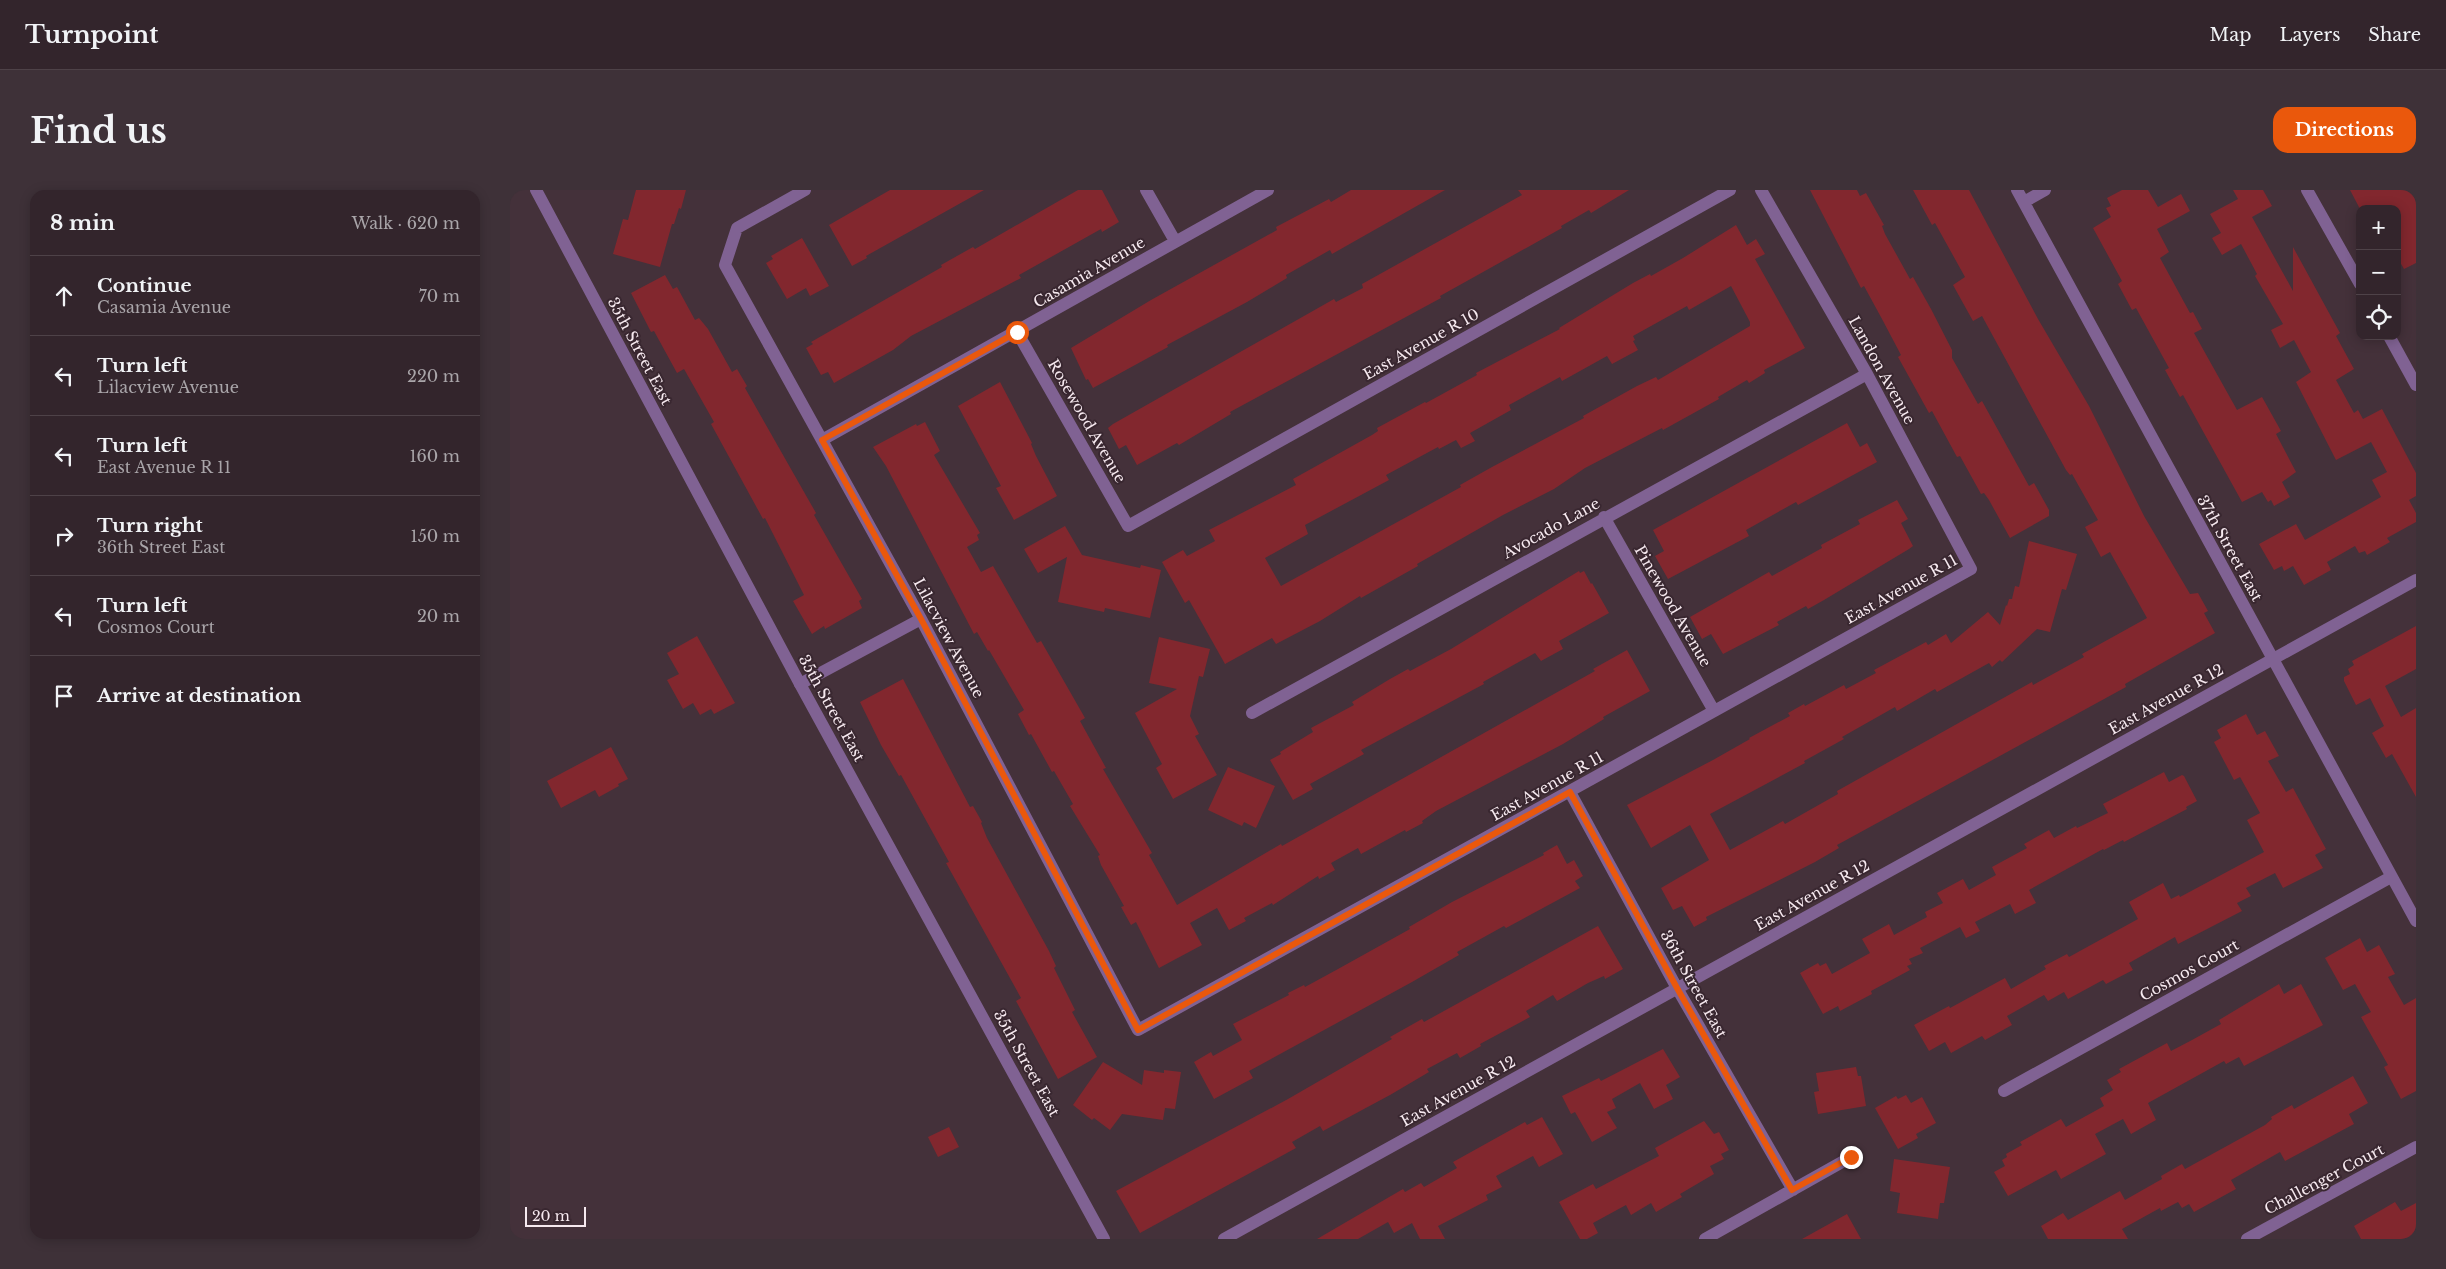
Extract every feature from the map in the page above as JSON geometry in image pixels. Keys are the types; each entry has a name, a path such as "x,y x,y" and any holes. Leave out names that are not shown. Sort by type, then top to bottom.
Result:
{"street":[{"name":"35th Street East","path":"536,190 800,684 1104,1239"},
{"name":"Lilacview Avenue","path":"805,190 737,228 725,265 921,619 1138,1030"},
{"path":"1146,190 1175,241"},
{"name":"Casamia Avenue","path":"822,440 1268,190"},
{"name":"East Avenue R 10","path":"1128,526 1730,190"},
{"name":"Landon Avenue","path":"1761,190 1867,374 1971,569"},
{"name":"37th Street East","path":"2017,190 2416,921"},
{"path":"2024,202 2045,190"},
{"path":"2307,190 2356,277"},
{"name":"Rosewood Avenue","path":"1017,332 1128,526"},
{"path":"2391,340 2416,385"},
{"name":"Avocado Lane","path":"1252,713 1604,517 1867,374"},
{"name":"Pinewood Avenue","path":"1604,517 1714,711"},
{"name":"East Avenue R 11","path":"1138,1030 1971,569"},
{"name":"East Avenue R 12","path":"1224,1239 2416,580"},
{"path":"800,684 921,619"},
{"name":"36th Street East","path":"1570,792 1677,988 1792,1190"},
{"name":"Cosmos Court","path":"2004,1091 2391,877"},
{"name":"Challenger Court","path":"2247,1239 2416,1148"},
{"path":"1705,1239 1851,1157"}],"building":[{"path":"636,190 686,190 681,209 679,208 674,224 672,224 660,267 613,254 623,219 628,220"},
{"path":"890,190 984,190 866,256 867,258 852,266 829,225"},
{"path":"1078,190 1102,190 1119,222 1102,232 1101,229 1019,275 1021,278 911,336 893,350 834,383 828,372 821,375 806,348 813,344 811,342 942,267 941,265 973,247 975,249"},
{"path":"1351,190 1445,190 1332,254 1330,250 1286,275 1287,278 1247,302 1093,388 1088,379 1086,380 1071,348 1151,300 1277,230 1276,227 1329,199 1331,202"},
{"path":"1518,190 1629,190 1591,213 1589,210 1561,226 1562,228 1440,296 1441,298 1230,412 1231,414 1179,445 1177,443 1137,465 1126,445 1119,449 1108,428 1113,424 1334,299 1336,302 1363,288 1362,284 1522,195"},
{"path":"1810,190 1857,190 1860,196 1866,193 1884,225 1882,226 1885,234 1910,279 1913,277 1931,309 1952,350 1952,358 1978,404 1982,401 2029,486 2034,483 2049,510 2049,516 2010,538 1989,500 1984,493 1981,494 1960,456 1957,457 1932,411 1929,413 1898,357 1901,355 1882,319 1864,286 1861,288"},
{"path":"1913,190 1969,190 2038,319 2089,406 2144,516 2190,594 2198,593 2208,611 2204,613 2215,633 2125,684 2126,687 1837,845 1839,848 1815,862 1706,917 1707,920 1694,927 1682,906 1673,910 1661,888 1709,860 1690,825 1651,848 1627,805 1750,739 1790,716 1788,713 1804,704 1805,706 1844,685 1846,689 1876,673 1874,670 1926,642 1928,645 1946,634 1951,643 1988,612 2000,625 2006,605 2009,599 2012,599 2015,586 2019,587 2029,541 2077,554 2066,590 2062,589 2050,632 2037,629 2002,662 2000,660 1992,667 1989,663 1937,692 1935,689 1897,711 1895,707 1842,737 1844,739 1804,761 1805,763 1710,814 1730,850 1783,821 1785,824 1838,794 1837,791 2032,682 2033,685 2084,657 2082,654 2147,618 2110,552 2101,557 2085,527 2098,520 2072,474 2070,475 2066,470 1982,316 1973,321 1953,285 1965,277 1935,223 1932,225"},
{"path":"2122,190 2148,190 2158,207 2181,194 2190,211 2157,229 2169,252 2160,258 2190,313 2193,312 2202,329 2194,333 2237,410 2262,397 2281,431 2276,434 2296,472 2282,482 2290,497 2274,506 2271,500 2268,502 2262,492 2242,502 2183,395 2180,397 2165,370 2169,368 2136,308 2132,310 2118,284 2122,281 2093,228 2111,217 2106,208 2111,206 2107,198"},
{"path":"2233,190 2263,190 2272,206 2252,217 2293,291 2293,247 2340,333 2336,336 2354,369 2336,380 2354,413 2358,410 2363,419 2382,409 2416,473 2416,496 2409,500 2416,513 2416,522 2387,538 2390,542 2367,555 2365,551 2359,553 2355,546 2327,562 2331,570 2304,585 2293,566 2284,571 2282,566 2274,570 2259,544 2296,524 2305,540 2381,497 2372,480 2387,472 2371,442 2336,460 2296,382 2311,372 2294,340 2280,348 2271,330 2283,324 2255,276 2257,274 2241,244 2222,255 2212,238 2221,233 2210,214 2238,199"},
{"path":"2350,190 2416,190 2416,263 2404,269 2401,264 2401,205 2358,205"},
{"path":"1736,225 1747,245 1756,239 1765,254 1755,259 1805,348 1764,370 1765,373 1749,383 1747,380 1718,397 1719,399 1663,430 1662,428 1585,468 1554,489 1503,515 1417,564 1418,566 1361,598 1360,596 1320,621 1276,644 1272,638 1225,664 1189,600 1185,603 1162,562 1183,550 1187,556 1215,541 1209,530 1296,485 1293,479 1372,435 1378,431 1377,428 1560,329 1633,283 1650,274 1651,276","holes":["1731,286 1750,322 1750,326 1658,380 1656,377 1637,386 1583,416 1584,418 1492,467 1460,485 1461,487 1281,586 1265,558 1308,534 1305,525 1389,480 1386,475 1438,447 1439,449 1456,440 1461,448 1475,441 1470,433 1511,410 1509,405 1560,377 1562,381 1607,356 1612,364 1638,350 1633,341 1635,340 1633,336 1687,306 1689,310"]},
{"path":"802,238 829,286 810,296 806,288 787,299 766,263 773,259 771,256"},
{"path":"665,275 673,289 677,287 695,320 699,318 708,329 732,372 737,369 747,386 745,388 816,513 814,515 862,599 859,601 862,608 825,629 824,626 812,634 793,601 804,595 765,518 763,519 711,424 714,422 684,369 677,373 654,331 651,332 631,293"},
{"path":"1000,382 1057,496 1014,520 996,488 1001,486 958,406"},
{"path":"925,422 940,451 934,455 980,533 977,535 979,540 967,547 981,572 993,566 1037,643 1041,641 1085,718 1080,721 1106,768 1103,769 1152,853 1149,855 1177,905 1281,844 1282,846 1595,671 1593,669 1627,650 1650,691 1603,717 1604,719 1563,744 1436,811 1422,821 1423,823 1406,832 1405,830 1361,854 1358,848 1331,863 1335,870 1319,879 1318,876 1273,905 1272,903 1244,918 1246,921 1229,930 1217,908 1190,923 1202,945 1159,968 1136,922 1131,925 1121,907 1124,906 1101,865 1098,856 1100,855 1070,806 1073,804 1020,718 1018,714 1024,710 989,650 977,632 974,634 886,466 873,447 916,424 917,426"},
{"path":"1847,423 1860,447 1867,443 1877,462 1798,505 1796,502 1746,530 1749,536 1668,579 1655,556 1664,551 1653,530"},
{"path":"1897,500 1908,519 1901,523 1913,546 1909,549 1824,600 1808,609 1806,606 1777,622 1779,625 1723,654 1711,634 1702,639 1690,617 1769,572 1772,576 1822,548 1821,545 1860,524 1858,520"},
{"path":"1065,526 1082,555 1140,568 1141,565 1161,570 1150,618 1105,608 1104,612 1058,602 1067,557 1038,573 1024,549"},
{"path":"1579,571 1580,573 1584,571 1609,613 1559,641 1563,649 1541,661 1535,653 1483,682 1484,684 1361,750 1364,754 1310,784 1313,789 1293,800 1270,760 1313,732 1311,728 1354,705 1352,702 1408,669 1410,671 1451,649"},
{"path":"2416,626 2416,669 2385,686 2401,717 2416,708 2416,797 2392,754 2386,758 2372,733 2384,726 2370,698 2356,705 2344,681 2344,677 2350,674 2348,669 2354,665 2352,661"},
{"path":"697,636 735,703 714,714 711,709 700,715 693,703 683,709 667,680 679,674 667,653"},
{"path":"1159,637 1210,649 1203,677 1199,676 1190,716 1199,734 1195,736 1217,775 1173,799 1156,768 1162,764 1135,713 1177,689 1149,683"},
{"path":"903,679 970,807 973,806 982,822 987,838 1049,951 1056,966 1054,968 1075,1010 1072,1012 1097,1057 1058,1079 1016,1001 1021,998 946,863 949,862 901,775 899,776 881,745 860,702"},
{"path":"2246,714 2257,735 2265,731 2279,756 2268,761 2286,792 2293,788 2326,849 2315,855 2323,868 2283,888 2275,873 2246,888 2251,896 2237,903 2242,911 2178,944 2175,937 2129,963 2133,970 2106,984 2103,980 2068,999 2064,992 2048,1001 2044,995 2007,1016 2012,1025 1985,1040 1982,1036 1951,1053 1945,1042 1929,1051 1914,1025 2005,978 2011,989 2046,969 2044,966 2067,954 2069,957 2138,919 2129,902 2163,883 2171,899 2179,895 2180,897 2264,852 2247,820 2260,813 2240,777 2234,780 2214,742 2221,738 2217,730"},
{"path":"611,747 628,779 599,797 595,790 561,808 547,781"},
{"path":"1228,767 1275,786 1256,828 1244,822 1242,826 1208,810"},
{"path":"2164,772 2169,782 2182,775 2184,776 2197,801 2186,807 2187,809 2124,842 2123,840 2103,849 2029,890 2036,903 2015,914 2010,904 1975,922 1980,931 1966,938 1960,927 1920,948 1923,953 1909,959 1912,964 1907,966 1910,970 1871,991 1872,994 1840,1011 1838,1006 1823,1014 1800,973 1818,963 1820,966 1826,963 1832,974 1870,953 1862,939 1889,924 1894,935 1927,917 1925,912 1943,903 1937,893 1963,879 1969,890 1996,875 1992,867 2027,848 2024,844 2049,830 2054,838 2076,826 2077,828 2108,813 2103,804"},
{"path":"1557,845 1567,864 1574,860 1583,876 1575,881 1580,888 1506,928 1504,926 1457,952 1459,955 1412,982 1249,1071 1253,1078 1214,1099 1194,1062 1211,1052 1213,1056 1242,1040 1233,1024 1289,995 1288,993 1304,985 1305,987 1338,969 1410,929 1409,927 1452,902 1544,855 1543,853"},
{"path":"1598,926 1623,969 1605,979 1604,976 1588,983 1557,1001 1553,995 1526,1011 1530,1017 1480,1044 1481,1046 1460,1058 1457,1053 1427,1069 1429,1072 1323,1131 1320,1126 1292,1142 1296,1148 1140,1233 1116,1191 1288,1099 1392,1039 1390,1037 1422,1019 1424,1022"},
{"path":"2360,938 2367,952 2379,945 2395,974 2388,977 2404,1005 2416,998 2416,1091 2401,1099 2384,1067 2388,1065 2361,1017 2371,1012 2355,984 2343,990 2325,958"},
{"path":"2279,984 2284,994 2301,984 2323,1025 2244,1066 2239,1057 2226,1064 2224,1061 2148,1103 2156,1120 2131,1134 2123,1119 2095,1134 2106,1154 2061,1179 2056,1170 2008,1196 1994,1172 2005,1166 2002,1160 2007,1157 2006,1154 2022,1145 2020,1142 2061,1119 2066,1127 2104,1106 2100,1098 2113,1090 2107,1080 2121,1072 2119,1069 2167,1043 2171,1051 2192,1040 2221,1024 2219,1020"},
{"path":"1663,1049 1680,1077 1666,1085 1673,1099 1654,1109 1640,1083 1612,1099 1616,1108 1607,1112 1617,1128 1592,1142 1575,1112 1571,1114 1562,1096 1599,1078 1601,1081"},
{"path":"1103,1062 1142,1085 1144,1070 1164,1073 1164,1070 1181,1072 1175,1109 1165,1108 1163,1120 1122,1114 1110,1130 1094,1118 1092,1120 1073,1105"},
{"path":"1856,1067 1858,1076 1861,1076 1866,1106 1818,1114 1814,1092 1819,1091 1816,1073"},
{"path":"2353,1076 2368,1103 2349,1114 2354,1124 2285,1161 2280,1152 2231,1180 2236,1189 2194,1212 2189,1204 2182,1208 2178,1202 2161,1211 2160,1208 2122,1229 2128,1239 2048,1239 2041,1226 2063,1213 2068,1220 2120,1191 2125,1200 2162,1179 2161,1176 2182,1164 2185,1169 2265,1125 2272,1119 2271,1117 2292,1105 2294,1109"},
{"path":"1906,1095 1911,1103 1922,1097 1936,1123 1916,1134 1918,1138 1898,1149 1875,1108 1896,1096 1898,1099"},
{"path":"1542,1117 1563,1154 1539,1167 1533,1156 1496,1176 1502,1187 1486,1195 1488,1200 1438,1226 1445,1239 1420,1239 1412,1223 1394,1233 1388,1222 1358,1239 1317,1239 1403,1189 1405,1192 1421,1183 1424,1187 1457,1168 1453,1162 1525,1122 1527,1125"},
{"path":"1704,1121 1714,1134 1719,1132 1729,1150 1721,1154 1724,1159 1710,1166 1714,1174 1680,1194 1682,1197 1656,1212 1651,1203 1631,1215 1626,1205 1593,1223 1598,1233 1587,1239 1580,1239 1559,1202 1593,1184 1596,1189 1659,1156 1655,1148"},
{"path":"949,1127 959,1147 938,1157 928,1137"},
{"path":"1894,1159 1950,1167 1944,1203 1940,1203 1938,1219 1897,1213 1900,1193 1890,1191"},
{"path":"2395,1202 2401,1211 2416,1203 2416,1239 2361,1239 2354,1226"},
{"path":"1847,1214 1861,1239 1802,1239"}],"route":[{"path":"1017,332 822,440 921,619 1138,1030 1570,792 1677,988 1792,1190 1851,1157"}]}
